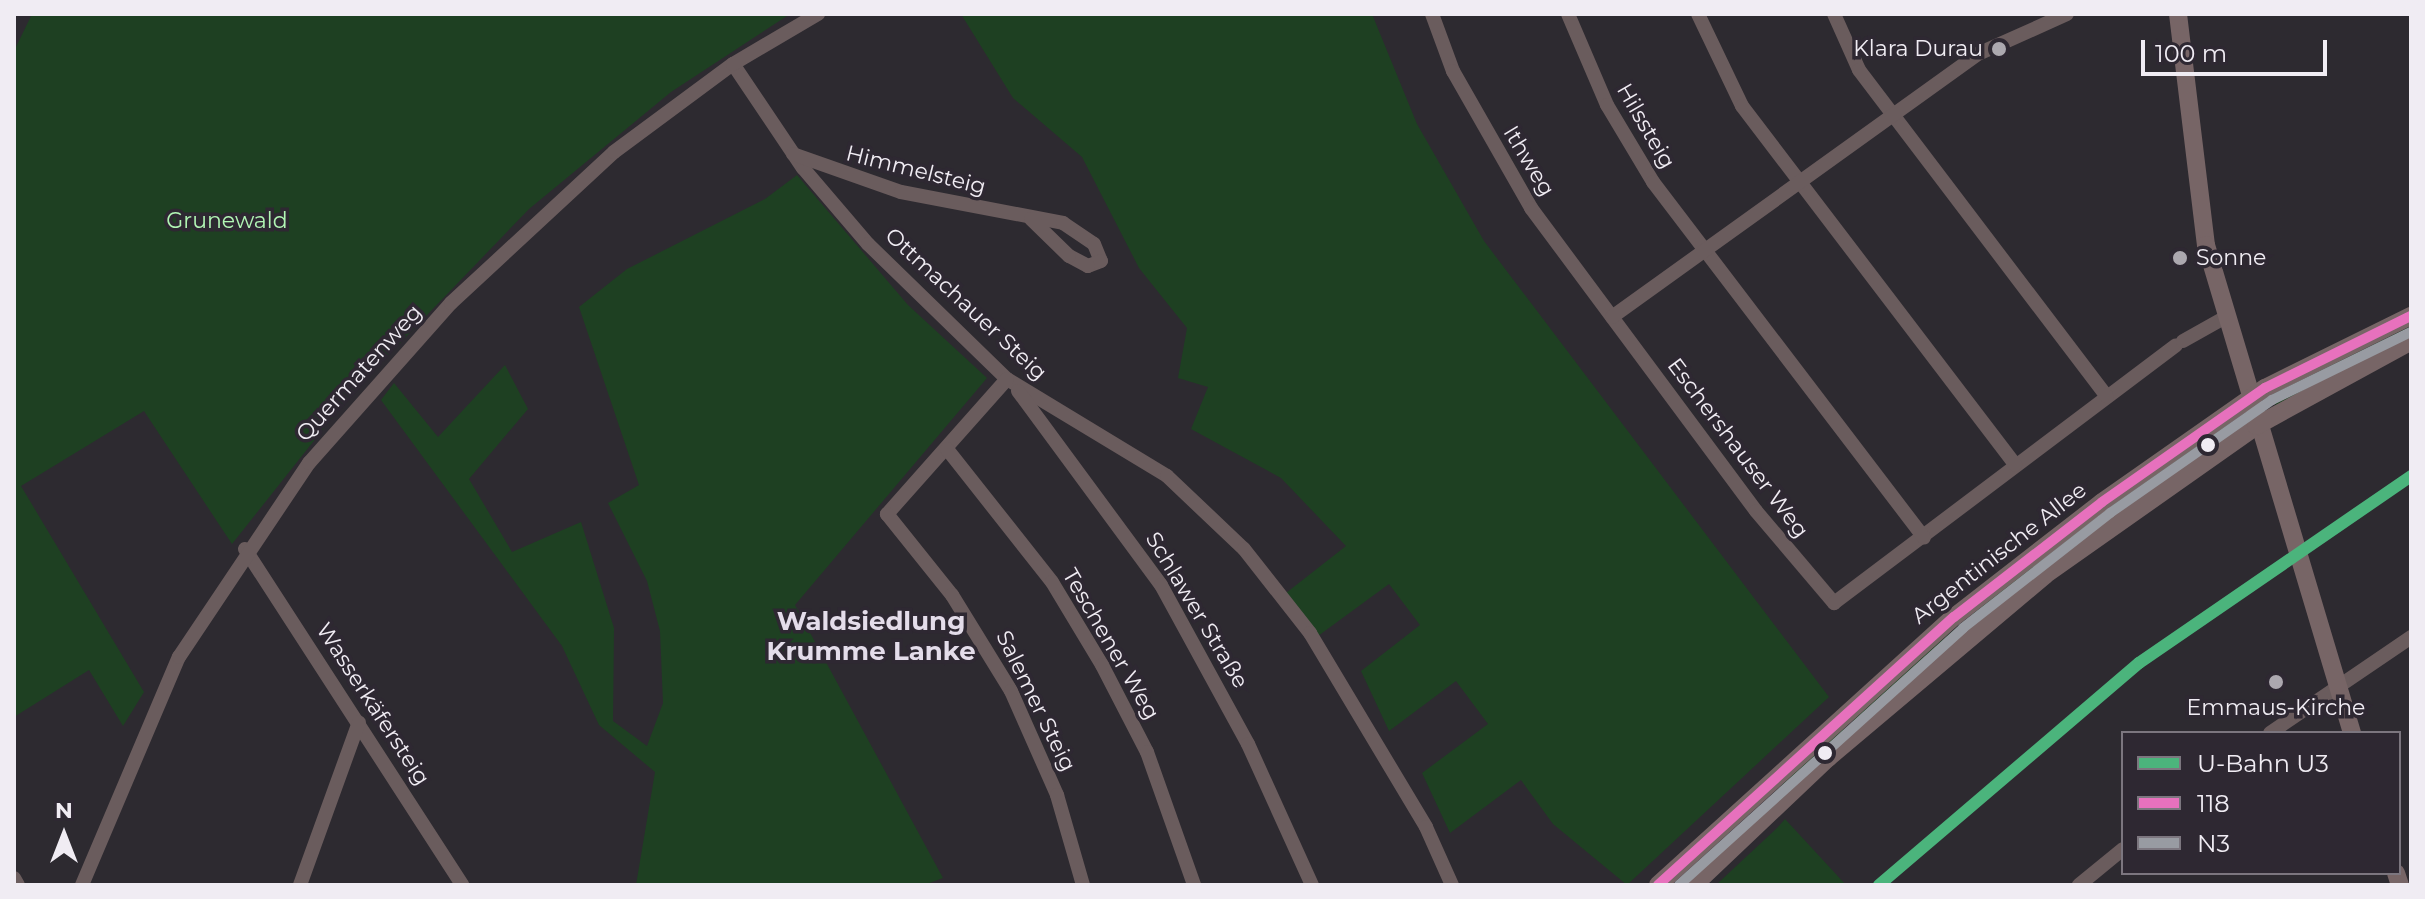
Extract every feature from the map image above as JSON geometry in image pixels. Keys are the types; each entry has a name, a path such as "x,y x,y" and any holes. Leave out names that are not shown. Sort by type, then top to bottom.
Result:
{"main road":[{"path":"2178,14 2192,163 2224,318 2351,731"},
{"name":"Argentinische Allee","path":"1658,885 1954,617 2248,400 2411,316"},
{"name":"Argentinische Allee","path":"1694,885 1978,629 2256,426 2411,341"}],"street":[{"name":"Quermatenweg","path":"82,885 161,694 245,549 368,393 499,255 614,152 733,64 818,14"},
{"name":"Ithweg","path":"1432,14 1453,71 1514,180 1612,317"},
{"name":"Hilssteig","path":"1568,14 1629,145 1705,249"},
{"path":"1698,14 1742,106 2015,465"},
{"path":"1834,14 1859,70 2107,397"},
{"path":"2015,14 2022,30"},
{"path":"1612,317 1893,115 2022,30 2067,14"},
{"name":"Ottmachauer Steig","path":"733,64 793,154 868,244 1007,379 1167,476 1244,549 1310,633 1421,817 1452,885"},
{"name":"Himmelsteig","path":"793,154 866,183 1074,228 1101,261 1088,266 1069,256 1031,219"},
{"path":"1705,249 1924,538"},
{"name":"Eschershauser Weg","path":"1612,317 1825,598 1848,598 2015,465 2180,343 2224,318"},
{"path":"947,449 1007,379"},
{"name":"Schlawer Straße","path":"1007,379 1161,585 1240,728 1312,885"},
{"name":"Salemer Steig","path":"947,449 887,514 952,595 1011,691 1057,795 1083,885"},
{"name":"Teschener Weg","path":"947,449 1052,582 1102,665 1147,752 1194,885"},
{"name":"Wasserkäfersteig","path":"245,549 462,885"},
{"path":"2273,731 2411,637"},
{"path":"300,885 359,722"},
{"path":"2079,885 2121,851"},
{"path":"14,878 18,885"}],"green space":[{"name":"Grunewald","path":"32,14 790,14 671,92 529,209 351,394 232,544 144,411 21,486 144,692 123,726 89,670 14,717 14,51"},
{"path":"961,14 1372,14 1417,124 1484,241 1829,697 1627,885 1553,824 1521,780 1450,833 1422,773 1488,724 1456,681 1389,731 1361,671 1420,625 1389,584 1318,636 1286,593 1346,546 1281,478 1191,429 1208,387 1178,378 1187,328 1139,268 1082,157 1013,98"},
{"path":"797,175 908,305 987,378 795,605 943,878 924,885 636,885 655,772 599,725 562,646 381,400 394,383 438,437 505,365 528,409 469,479 512,552 581,522 614,628 613,721 647,746 663,703 660,631 647,581 608,503 639,485 579,307 627,269 765,199"},
{"path":"2411,326 2411,334 2276,407 2273,394"},
{"path":"2229,420 2233,432 2046,563 1856,723 1850,717 2041,557"},
{"path":"1841,726 1847,732 1693,885 1682,885"},
{"path":"1785,819 1846,885 1716,885 1777,828"}],"metro line":[{"name":"U3","path":"1879,885 2139,663 2411,476"}],"transit line":[{"name":"118","path":"1658,885 1954,617 2102,502 2265,388 2411,316"},
{"name":"N3","path":"1679,885 1963,628 2110,513 2272,400 2411,332"}],"place":[{"name":"Klara Durau","path":"1999,49"},
{"name":"Sonne","path":"2180,258"},
{"name":"Emmaus-Kirche","path":"2276,682"}],"district":[{"name":"Waldsiedlung Krumme Lanke","path":"871,637"}]}
